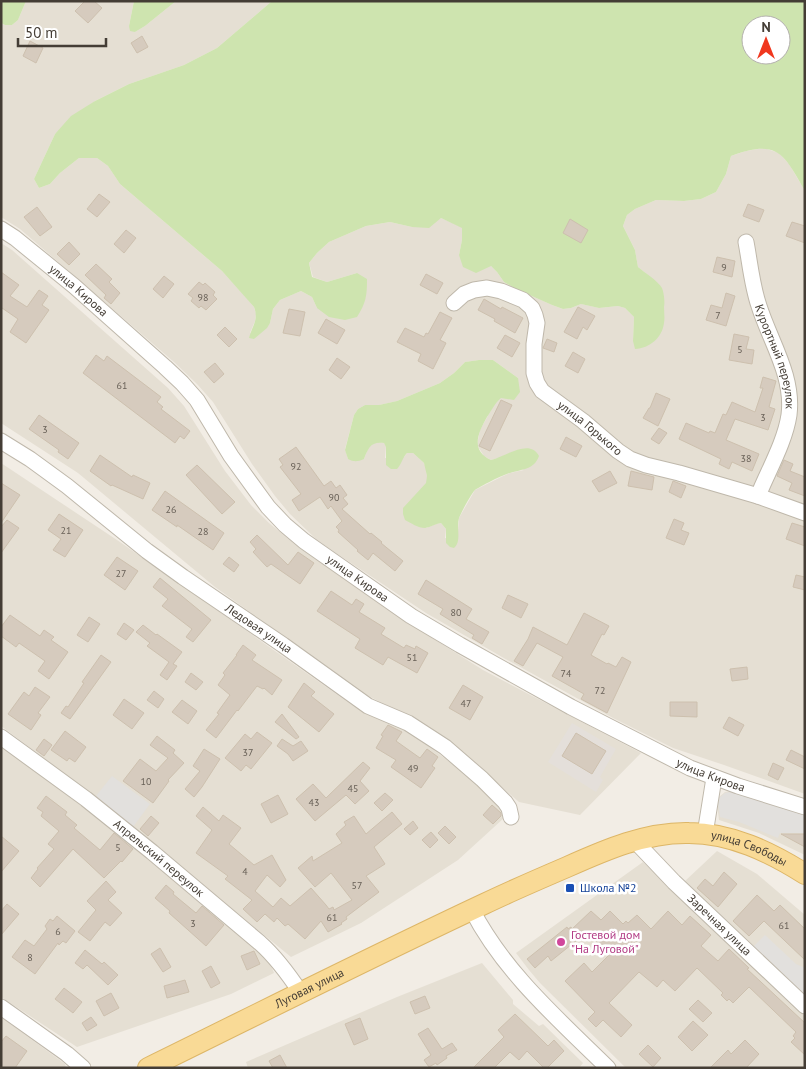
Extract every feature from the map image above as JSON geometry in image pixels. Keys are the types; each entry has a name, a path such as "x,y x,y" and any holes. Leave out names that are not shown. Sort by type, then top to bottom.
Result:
{"main road":[{"name":"Луговая улица","path":"148,1068 472,910 611,848 664,835 697,833"},
{"name":"улица Свободы","path":"697,833 726,837 748,844 778,858 805,874"}],"street":[{"name":"улица Кирова","path":"1,229 15,238 74,286 182,383 197,400 231,456 268,507 304,541 411,616 571,707 690,768 714,778 805,807"},
{"name":"Курортный переулок","path":"746,242 758,304 786,374 790,398 786,428 758,496"},
{"name":"улица Горького","path":"454,303 464,294 487,288 523,300 532,308 536,315 534,373 542,391 630,459 758,496 805,513"},
{"name":"Ледовая улица","path":"1,441 67,486 183,577 368,706 408,723 445,747 505,802 511,817"},
{"name":"Апрельский переулок","path":"1,737 86,799 260,943 274,955 301,993"},
{"path":"697,833 714,778"},
{"name":"Заречная улица","path":"635,841 674,882 805,1006"},
{"path":"472,910 487,936 528,988 608,1068"},
{"path":"1,1006 83,1068"}],"shaded area":[{"path":"26,1 134,1 129,26 135,32 176,1 272,1 217,48 184,65 129,84 95,101 55,134 34,179 39,188 50,184 60,173 79,158 97,158 108,166 120,184 222,271 243,294 254,307 256,314 250,333 270,323 273,309 280,300 301,291 312,297 317,308 357,273 327,282 313,277 309,263 329,242 366,226 390,222 412,227 441,218 462,227 459,255 491,266 504,282 516,289 563,309 581,304 599,308 618,306 625,308 634,317 633,341 648,275 638,267 635,250 623,226 627,215 635,209 656,200 684,201 701,199 716,192 726,174 731,156 764,148 779,153 789,164 805,191 805,794 673,748 613,718 426,613 316,539 290,514 252,464 213,402 197,384 20,229 1,217 1,23 12,25 18,20","holes":["493,360 518,378 495,403 480,430 477,445 484,456 491,460 499,458 524,470 510,473 475,490 459,518 458,540 445,538 446,529 441,523 426,528 426,468 424,463 413,453 407,453 404,457 385,458 386,446 384,443 379,442 374,443 368,448 364,459 348,459 345,449 354,415 358,409 365,405 379,405 397,401 440,383 465,362"]},
{"path":"1,243 12,250 168,388 184,406 225,471 251,505 298,547 410,624 483,670 641,753 580,815 519,802 463,753 425,726 365,694 215,587 78,473 1,423"},
{"path":"1,463 120,542 352,705 403,727 455,766 485,792 504,812 504,818 458,860 361,923 291,957 84,788 1,726"},
{"path":"572,723 616,749 600,777 603,780 596,792 548,762"},
{"path":"1,745 152,859 268,958 274,973 231,994 77,1047 1,997"},
{"path":"112,776 150,804 133,827 96,796"},
{"path":"731,791 805,814 805,855 759,833 719,820 717,804 719,797 725,792"},
{"path":"731,792 805,815 805,833 780,833 778,838 739,822 720,817 719,798 725,793"},
{"path":"717,851 757,874 805,915 805,1000 684,882"},
{"path":"643,862 805,1016 805,1068 626,1068 529,970 516,953"},
{"path":"765,935 796,964 805,968 805,999 752,948"},
{"path":"482,963 513,1000 513,1004 539,1026 543,1024 583,1063 579,1068 248,1068 246,1062 397,997"},
{"path":"1,1017 65,1064 66,1068 1,1068"}],"green space":[{"path":"1,1 26,1 18,20 12,25 1,23"},
{"path":"134,1 176,1 135,32 130,31 129,26"},
{"path":"272,1 805,1 805,191 784,158 777,152 769,149 759,149 731,156 726,174 716,192 701,199 684,201 656,200 635,209 627,215 623,226 635,250 638,267 660,285 663,290 663,328 658,338 646,347 635,349 633,341 634,317 625,308 618,306 599,308 581,304 563,309 504,282 491,266 476,273 463,267 459,255 462,228 441,218 429,228 412,227 390,222 366,226 329,242 317,253 309,263 312,277 327,282 357,273 367,279 365,299 357,317 345,320 329,317 317,308 312,297 301,291 280,300 273,309 267,328 254,339 249,338 255,319 254,307 222,271 120,184 108,166 97,158 79,158 60,173 50,184 39,188 34,179 55,134 71,116 95,101 129,84 184,65 217,48"},
{"path":"493,360 518,378 520,392 514,400 501,398 497,402 479,435 478,446 480,451 491,460 524,448 530,448 539,456 537,461 531,466 507,474 475,490 459,518 458,542 454,548 446,543 446,529 441,523 425,528 405,520 403,508 426,483 427,476 424,463 413,453 407,453 397,469 391,469 386,465 386,447 384,443 373,444 364,459 357,461 348,459 345,450 354,415 358,409 365,405 379,405 397,401 440,383 465,362"}],"building":[{"path":"85,1 94,1 102,8 88,23 75,11"},
{"path":"142,36 148,47 137,53 131,43"},
{"path":"30,41 43,48 36,63 23,56"},
{"path":"99,194 110,202 97,217 87,209"},
{"path":"748,204 764,210 759,222 743,216"},
{"path":"37,207 52,227 40,236 24,217"},
{"path":"570,219 588,230 581,243 563,233"},
{"path":"792,222 805,226 805,243 786,236"},
{"path":"126,230 136,238 124,253 114,244"},
{"path":"69,242 80,254 69,265 57,254"},
{"path":"717,257 735,261 732,277 713,272"},
{"path":"96,264 112,279 109,282 120,293 111,304 104,298 106,295 85,275"},
{"path":"1,272 19,285 10,296 27,307 39,290 48,296 42,305 49,310 26,343 10,332 18,319 2,308 1,310"},
{"path":"426,274 443,283 437,294 420,285"},
{"path":"164,276 174,284 163,298 153,289"},
{"path":"199,282 203,285 205,283 215,292 213,295 217,299 206,310 201,306 199,308 191,301 193,298 188,294"},
{"path":"726,293 735,296 726,326 706,320 711,305 722,308"},
{"path":"484,299 501,309 502,307 523,318 515,333 478,310"},
{"path":"578,307 595,316 587,330 583,327 577,339 564,332"},
{"path":"289,309 305,312 300,336 283,333"},
{"path":"440,312 452,318 440,340 446,343 433,369 418,361 421,354 397,342 405,328 424,337 426,333 428,334"},
{"path":"326,319 345,330 337,344 318,333"},
{"path":"225,327 237,339 229,347 217,335"},
{"path":"734,334 749,337 746,349 754,350 752,364 729,360"},
{"path":"505,335 520,343 512,357 497,348"},
{"path":"547,339 557,343 554,352 543,348"},
{"path":"573,352 585,359 578,373 565,366"},
{"path":"96,355 104,361 107,356 161,397 157,402 163,407 161,409 190,431 184,439 180,436 175,443 83,373"},
{"path":"337,358 350,367 341,379 329,370"},
{"path":"215,363 224,374 214,383 204,372"},
{"path":"763,377 776,381 769,407 775,409 768,430 735,419 726,440 759,454 752,471 732,462 729,469 719,464 721,459 679,439 686,423 709,433 710,431 715,433 723,414 726,415 732,402 755,412 763,388 760,388"},
{"path":"656,393 670,399 658,426 643,418 650,408"},
{"path":"501,400 512,405 490,451 479,446"},
{"path":"39,415 79,443 68,459 58,452 59,450 29,429"},
{"path":"659,428 667,433 659,444 651,439"},
{"path":"566,437 582,446 576,457 560,449"},
{"path":"296,447 324,486 331,481 336,488 340,485 347,495 343,498 348,504 342,509 403,561 395,571 373,553 368,560 357,551 338,532 339,530 336,527 342,521 331,506 328,509 320,497 299,511 292,500 301,494 280,467 283,465 279,459"},
{"path":"100,455 132,477 133,475 150,483 143,499 111,486 90,471"},
{"path":"784,460 793,464 790,471 805,477 805,496 789,490 792,483 777,476"},
{"path":"197,465 235,502 222,514 186,475"},
{"path":"610,471 617,483 599,492 592,481"},
{"path":"631,471 654,477 652,490 628,486"},
{"path":"673,481 686,486 681,498 669,492"},
{"path":"1,483 20,495 1,523"},
{"path":"165,491 224,533 213,550 152,510"},
{"path":"59,514 83,530 65,557 53,550 61,539 48,530"},
{"path":"674,519 684,523 681,530 689,533 684,545 666,538"},
{"path":"7,520 19,528 1,553 1,527"},
{"path":"792,523 805,527 805,546 786,539"},
{"path":"257,535 288,565 298,552 314,563 300,584 271,564 267,567 253,552 256,549 250,542"},
{"path":"117,557 138,571 125,590 104,575"},
{"path":"229,557 239,565 234,572 223,564"},
{"path":"796,575 805,577 805,590 793,587"},
{"path":"160,578 211,620 193,642 186,637 192,629 162,606 168,599 153,587"},
{"path":"426,580 472,609 466,619 489,632 482,644 472,638 474,635 440,614 443,609 418,594"},
{"path":"331,591 352,605 356,599 364,604 359,612 385,628 381,634 404,648 406,645 415,649 416,646 428,653 417,673 388,657 383,665 355,648 360,639 317,611"},
{"path":"508,595 528,604 521,618 502,608"},
{"path":"584,613 609,626 604,635 602,634 591,655 616,667 622,657 631,662 607,713 581,699 584,694 552,676 563,657 537,643 523,666 514,661 533,627 567,645"},
{"path":"10,615 40,636 44,630 54,637 51,640 68,652 49,679 38,671 45,661 19,643 16,647 1,636 1,627"},
{"path":"89,617 100,624 88,642 77,635"},
{"path":"124,623 134,630 126,640 117,634"},
{"path":"143,625 182,652 173,664 177,666 167,680 160,675 169,662 147,646 150,643 136,632"},
{"path":"243,645 256,655 252,660 282,680 272,695 264,688 257,686 216,738 206,730 219,714 217,713 230,695 218,685 225,675 223,673"},
{"path":"101,655 111,662 70,719 61,713 66,706 68,707 84,683 82,682"},
{"path":"747,667 748,679 732,681 730,669"},
{"path":"191,673 203,682 196,690 185,682"},
{"path":"304,683 315,692 311,696 334,714 319,732 288,707"},
{"path":"463,685 483,697 470,720 449,708"},
{"path":"35,687 50,697 38,713 41,715 31,730 8,714 24,692 29,696"},
{"path":"154,691 164,699 158,708 147,700"},
{"path":"124,699 144,713 132,729 113,715"},
{"path":"182,700 197,711 188,724 172,712"},
{"path":"670,702 697,702 697,717 670,716"},
{"path":"282,714 299,737 296,739 275,722"},
{"path":"729,717 744,725 738,736 723,728"},
{"path":"388,725 402,732 396,741 420,758 427,749 438,757 432,766 435,768 421,788 391,767 396,760 376,748 383,736 381,735"},
{"path":"65,731 86,747 75,762 69,758 67,761 51,750"},
{"path":"257,732 272,743 251,769 246,765 241,771 225,758 245,734 251,739"},
{"path":"576,733 606,751 592,774 562,756"},
{"path":"157,736 175,750 173,753 184,763 168,780 153,803 123,781 140,759 156,771 168,758 150,745"},
{"path":"44,739 52,745 44,756 36,750"},
{"path":"282,739 293,746 301,741 308,751 293,761 288,754 277,746"},
{"path":"204,749 220,759 194,797 185,789 200,771 193,766"},
{"path":"791,750 805,757 805,769 786,760"},
{"path":"363,762 370,768 360,781 369,791 355,804 346,795 315,821 296,799 313,784 326,798"},
{"path":"773,763 784,768 778,780 768,775"},
{"path":"385,793 393,800 382,811 374,803"},
{"path":"278,795 288,814 271,823 261,804"},
{"path":"46,796 67,812 65,815 77,825 74,828 100,850 114,833 133,849 104,878 73,849 40,887 31,878 37,868 54,849 48,844 59,831 41,816 43,812 37,808"},
{"path":"492,805 501,813 501,816 493,824 483,815"},
{"path":"203,807 219,821 223,815 241,828 229,844 254,865 272,855 286,880 280,887 267,875 255,891 273,907 281,898 290,906 311,888 329,909 333,907 334,910 352,900 331,873 315,887 298,868 312,856 313,861 342,843 336,834 346,825 344,822 354,816 366,834 392,812 402,824 374,847 385,864 366,876 379,892 346,917 347,919 342,924 328,932 321,921 305,939 288,924 285,926 277,918 274,922 265,914 257,922 243,909 252,900 225,879 228,876 196,853 212,830 196,816"},
{"path":"151,816 159,823 148,836 140,829"},
{"path":"413,821 418,828 410,835 404,829"},
{"path":"445,826 456,837 449,844 438,833"},
{"path":"431,832 438,840 430,848 422,840"},
{"path":"781,834 805,834 805,847"},
{"path":"1,836 19,851 1,872"},
{"path":"724,872 737,884 718,907 697,888 705,879 713,886"},
{"path":"106,881 116,892 108,900 122,913 110,926 105,922 90,941 78,932 96,910 87,901"},
{"path":"166,885 174,892 173,894 196,913 202,906 224,925 206,946 155,898"},
{"path":"757,895 774,911 780,905 805,929 805,960 764,921 749,936 733,921"},
{"path":"7,904 19,914 1,935 1,911"},
{"path":"591,911 601,920 610,911 623,924 626,921 628,923 637,915 651,929 668,911 682,925 690,916 711,935 701,946 718,961 729,949 749,968 747,969 805,1023 805,1055 791,1042 795,1038 793,1036 796,1032 749,987 733,1003 729,999 727,1001 721,995 723,993 697,968 675,991 663,980 657,987 639,972 609,1003 632,1025 621,1037 603,1020 596,1027 588,1019 595,1012 565,981 584,963 592,972 609,955 587,932 551,961 548,956 535,968 527,959 567,927 572,929"},
{"path":"57,916 75,931 66,943 63,941 59,945 58,943 35,974 12,957 25,940 34,946 47,929 45,926 50,919 53,921"},
{"path":"160,948 171,967 163,972 151,954"},
{"path":"85,950 102,964 104,962 118,975 108,985 87,965 83,969 75,963"},
{"path":"254,951 260,964 247,970 241,956"},
{"path":"211,966 220,983 211,988 202,971"},
{"path":"185,980 189,992 167,998 164,986"},
{"path":"64,988 82,1002 73,1013 55,999"},
{"path":"111,993 119,1008 104,1016 96,1001"},
{"path":"425,996 430,1008 415,1014 410,1002"},
{"path":"698,1000 712,1013 703,1022 689,1009"},
{"path":"515,1014 548,1046 554,1040 564,1051 547,1068 544,1068 527,1051 519,1060 510,1052 494,1068 473,1068 504,1037 498,1030"},
{"path":"91,1017 97,1025 87,1031 82,1023"},
{"path":"360,1018 368,1039 354,1045 345,1024"},
{"path":"693,1021 708,1035 692,1051 678,1037"},
{"path":"428,1028 442,1049 452,1043 457,1050 446,1056 447,1058 437,1065 436,1063 429,1067 424,1060 431,1055 418,1034"},
{"path":"6,1036 27,1051 15,1068 1,1068 1,1042"},
{"path":"745,1040 759,1054 746,1068 710,1068 728,1050 731,1054"},
{"path":"648,1045 661,1058 653,1067 639,1054"},
{"path":"280,1055 287,1068 273,1068 269,1061"}],"place":[{"name":"Школа №2","path":"570,888"},
{"name":"Гостевой дом \"На Луговой\"","path":"561,942"}]}
